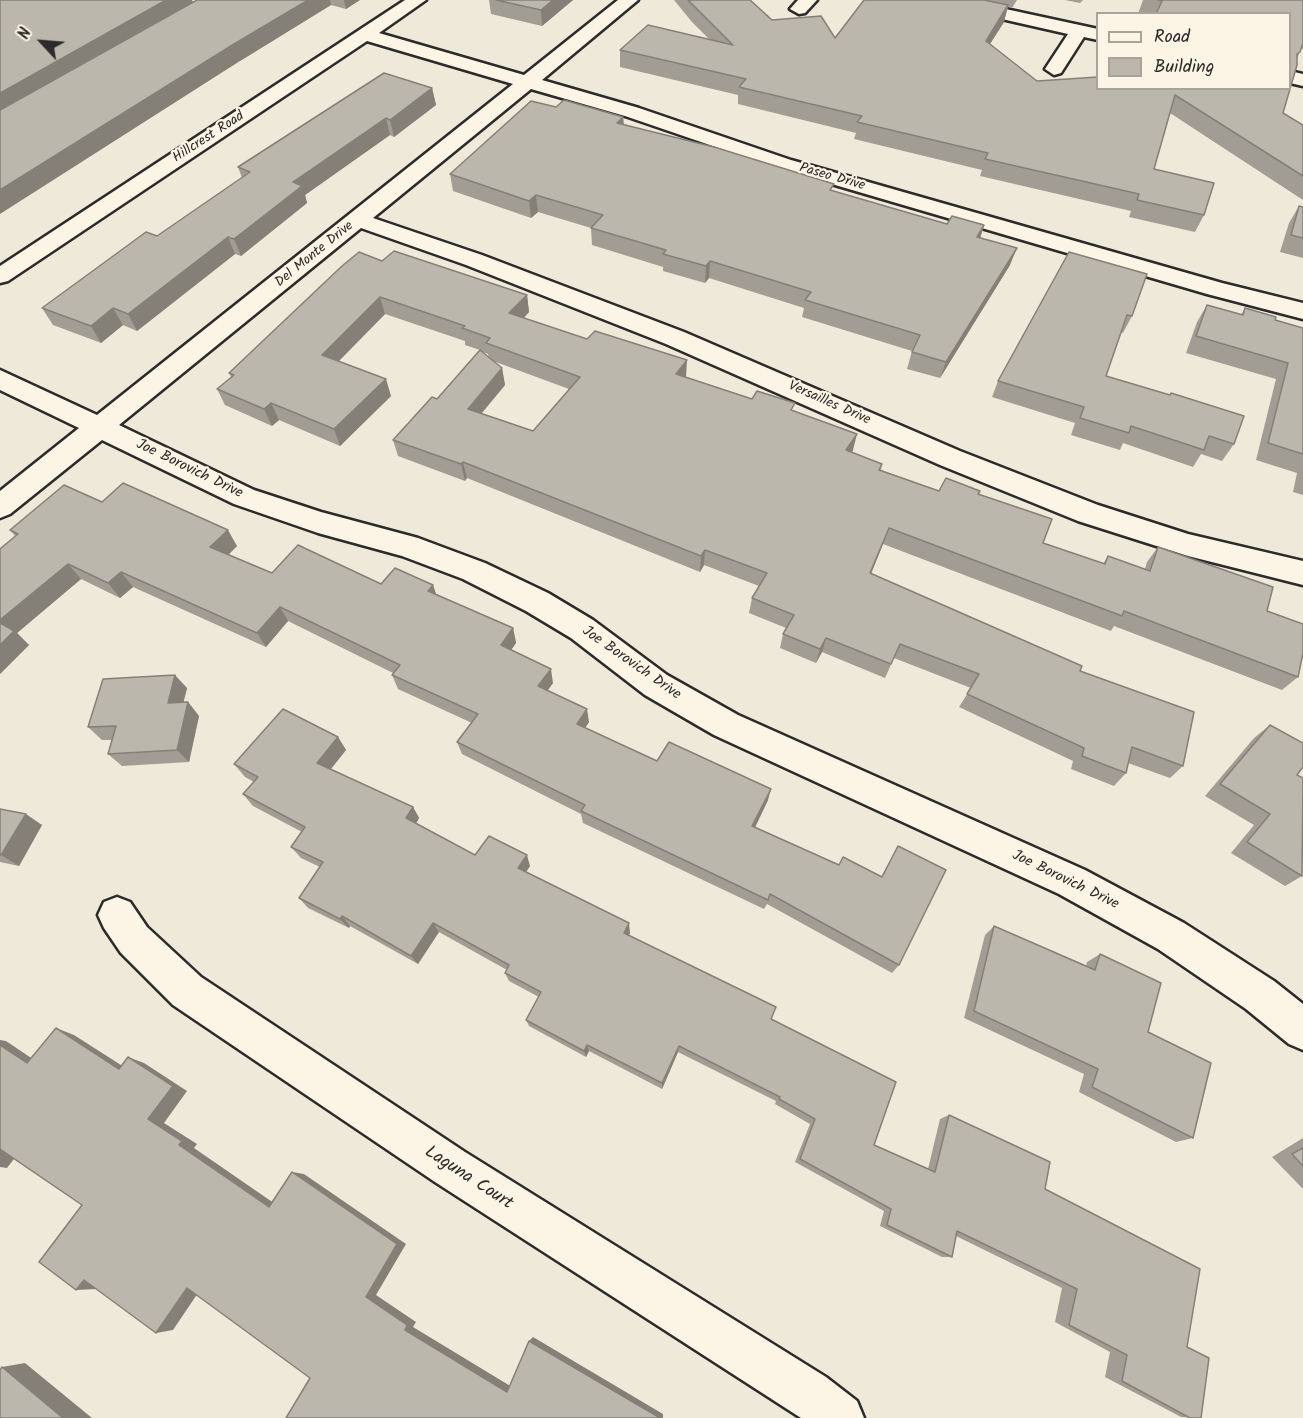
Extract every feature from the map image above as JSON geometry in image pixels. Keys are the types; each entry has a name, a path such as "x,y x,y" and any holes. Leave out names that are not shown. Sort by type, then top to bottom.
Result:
{"street":[{"name":"Hillcrest Road","path":"0,276 417,0"},
{"name":"Del Monte Drive","path":"0,507 359,220 629,0"},
{"path":"940,0 1096,35"},
{"path":"1054,69 1079,31"},
{"name":"Paseo Drive","path":"364,35 632,111 784,164 1203,285 1303,311"},
{"name":"Versailles Drive","path":"359,220 474,260 675,338 950,458 1088,513 1188,545 1303,573"},
{"name":"Joe Borovich Drive","path":"0,379 244,497 318,522 408,546 474,571 537,602 582,629 656,685 726,725 1072,882 1171,936 1260,995 1303,1030"},
{"name":"Laguna Court","path":"117,915 134,940 187,992 450,1167 808,1394 840,1418"}],"building":[{"path":"0,0 166,0 0,93"},
{"path":"197,0 308,0 0,190 0,110"},
{"path":"496,0 553,0 541,10"},
{"path":"688,0 750,0 772,20 821,16 835,38 864,0 984,0 1008,5 986,41 1037,81 1096,77 1096,90 1290,90 1283,113 1303,125 1303,176 1175,95 1154,169 1214,183 1204,215 1137,200 1139,194 985,159 988,153 857,122 862,116 739,87 746,79 620,50 648,25 733,45"},
{"path":"1158,0 1303,0 1303,43 1297,54 1297,65 1291,86 1291,12 1157,12 1162,1"},
{"path":"384,73 432,88 390,120 386,118 293,182 302,186 234,239 228,237 128,314 113,308 91,326 42,308 146,232 157,236 250,172 238,167"},
{"path":"564,100 623,117 617,123 714,147 834,184 830,190 947,224 952,216 984,225 977,237 1017,248 946,362 912,352 920,335 805,300 811,292 710,261 706,266 663,254 666,250 591,228 603,215 536,195 529,201 450,174 531,101 556,107"},
{"path":"1299,206 1303,207 1303,238 1291,235"},
{"path":"394,251 527,295 509,313 587,339 595,331 687,360 676,374 752,399 757,391 795,403 791,410 857,434 846,450 882,464 879,470 939,491 946,478 980,491 978,494 1052,519 1043,543 1105,564 1108,556 1150,571 1158,547 1273,587 1267,611 1303,624 1303,653 1298,677 1124,611 1122,616 889,528 870,573 1082,666 1080,671 1194,712 1183,766 1132,747 1126,773 1082,756 1084,748 967,694 979,674 900,644 891,664 826,638 820,649 783,634 794,615 752,598 767,573 705,550 701,556 463,462 461,464 393,440 432,397 437,399 480,350 502,368 468,409 533,431 580,377 486,343 490,338 462,328 465,326 380,297 322,355 386,379 334,429 271,403 264,409 217,389 234,375 229,373 359,252 382,261"},
{"path":"1069,252 1147,274 1132,316 1127,315 1106,376 1244,416 1234,444 1209,436 1204,450 1131,426 1129,433 1080,418 1084,407 998,381"},
{"path":"1207,305 1243,315 1245,308 1303,328 1303,454 1268,443 1288,363 1196,336"},
{"path":"123,483 228,530 210,547 272,573 298,545 381,584 395,568 433,585 428,591 513,628 501,645 551,669 538,686 587,709 577,724 657,761 669,742 771,789 752,826 839,865 843,857 882,877 898,846 946,870 899,965 770,894 768,900 581,811 585,805 457,742 478,714 392,675 400,665 280,607 257,633 121,572 108,583 68,564 0,620 0,549 18,534 10,530 64,485 102,502"},
{"path":"0,623 14,631 0,645"},
{"path":"175,675 168,703 188,702 177,750 108,754 116,726 88,727 103,679"},
{"path":"283,709 338,737 317,763 413,807 406,818 475,855 489,836 527,855 518,868 629,923 624,933 776,1007 771,1019 896,1082 874,1145 935,1172 949,1115 1050,1162 1045,1189 1200,1269 1187,1347 1209,1358 1201,1418 1190,1418 1122,1381 1127,1355 1069,1325 1077,1289 957,1231 952,1257 887,1225 891,1209 800,1159 815,1119 779,1099 780,1097 679,1046 662,1083 587,1045 584,1051 526,1020 541,992 505,973 509,965 433,923 411,956 342,916 340,919 299,898 323,862 291,847 305,827 243,794 258,777 234,764"},
{"path":"1270,725 1303,743 1303,767 1297,775 1303,778 1302,876 1247,842 1270,814 1220,784"},
{"path":"0,809 26,814 1,855 0,855"},
{"path":"994,926 1095,970 1100,954 1161,983 1148,1032 1211,1063 1193,1138 1092,1087 1098,1069 974,1011"},
{"path":"56,1028 119,1069 128,1057 173,1086 148,1119 182,1141 179,1145 269,1207 292,1172 397,1244 366,1297 407,1325 405,1330 507,1392 529,1341 660,1418 286,1418 310,1378 187,1288 156,1333 84,1280 76,1290 39,1262 82,1205 0,1149 0,1045 27,1063"},
{"path":"1303,1148 1303,1166 1292,1154"},
{"path":"2,1367 63,1418 0,1418 0,1370"}]}
